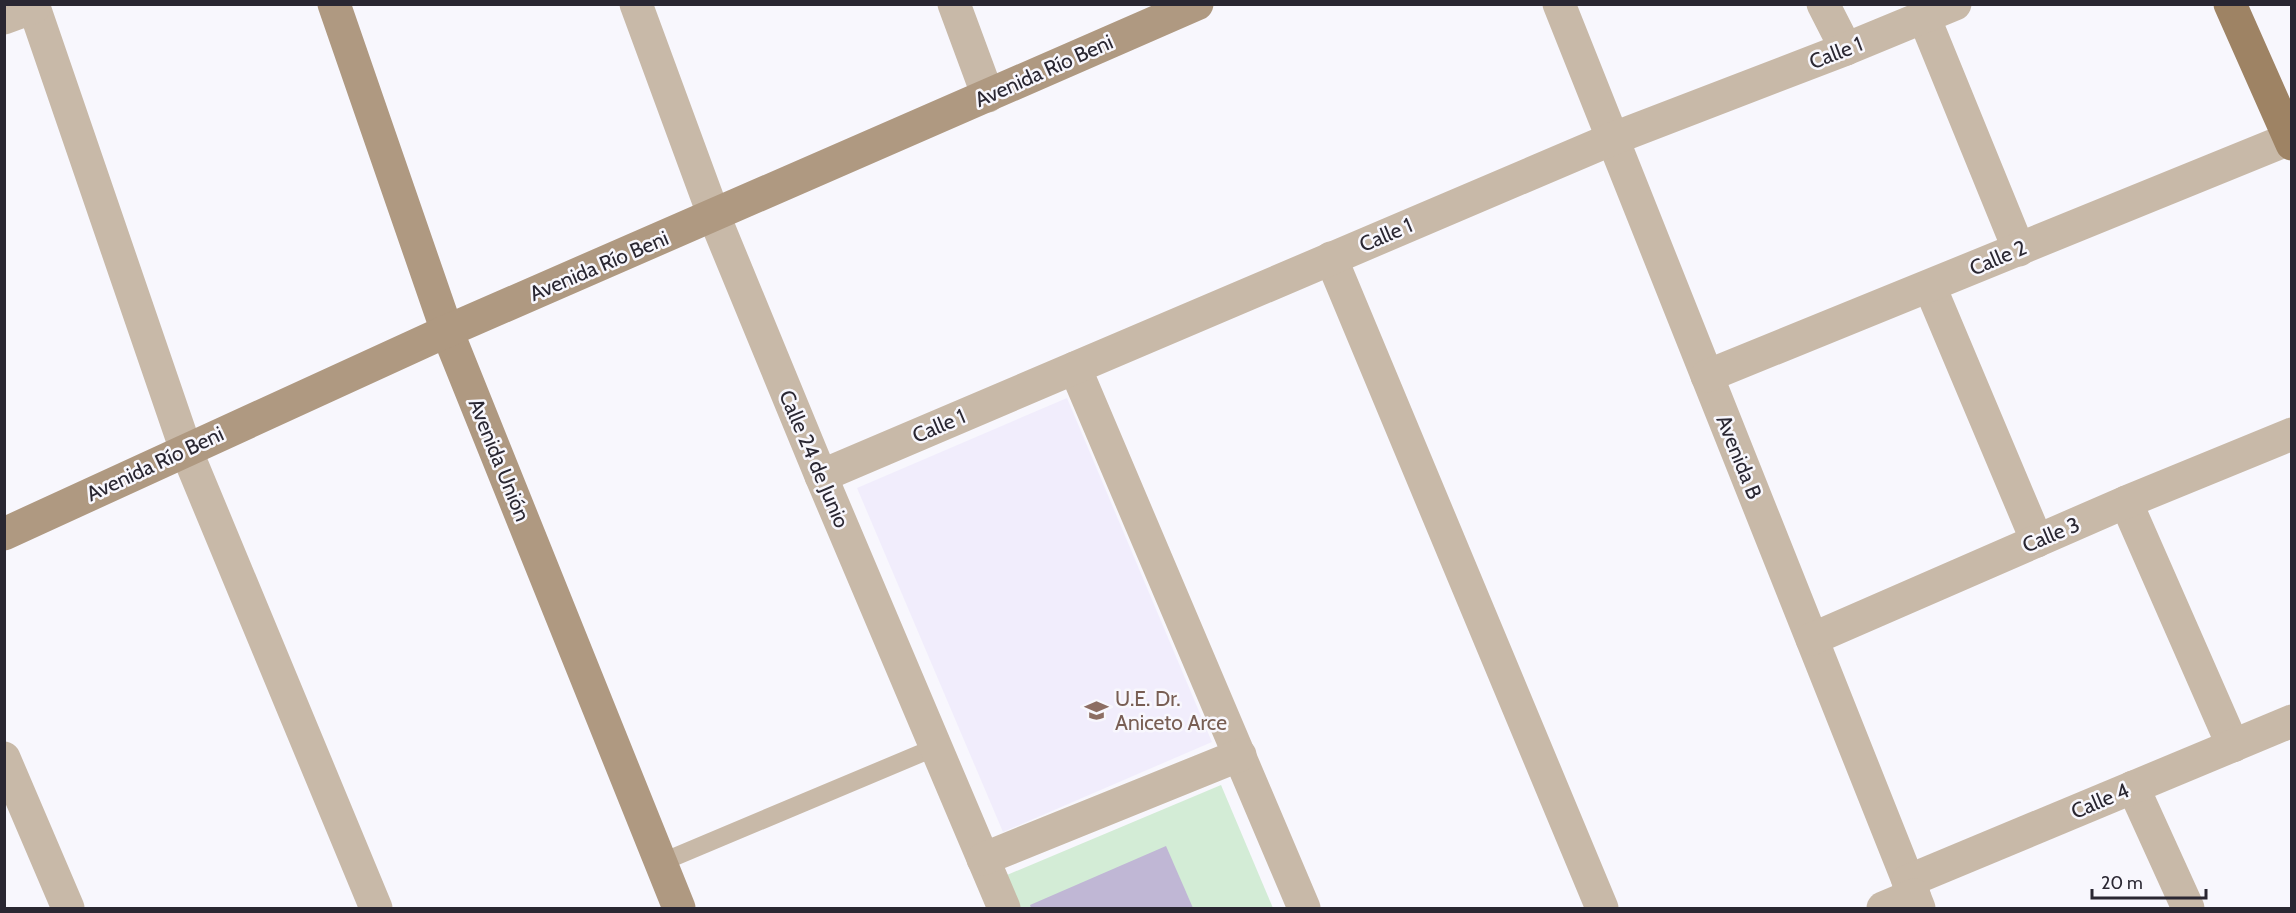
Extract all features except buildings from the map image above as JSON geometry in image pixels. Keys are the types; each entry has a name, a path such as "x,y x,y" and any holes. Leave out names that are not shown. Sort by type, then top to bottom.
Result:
{"main road":[{"path":"2230,4 2290,142"}],"street":[{"name":"Avenida Unión","path":"334,4 447,332 679,909"},
{"name":"Calle 24 de Junio","path":"636,4 714,216 820,476 1004,909"},
{"path":"954,4 988,96"},
{"name":"Avenida Río Beni","path":"4,534 447,332 1197,4"},
{"name":"Avenida B","path":"1559,4 1914,895"},
{"path":"1823,4 1846,49"},
{"name":"Calle 1","path":"820,476 1612,139 1846,49 1955,4"},
{"path":"24,10 186,450 376,909"},
{"path":"1924,17 2019,250"},
{"name":"Calle 2","path":"1707,376 2290,142"},
{"path":"1331,258 1602,909"},
{"path":"1930,287 2037,541"},
{"path":"1075,368 1304,909"},
{"name":"Calle 3","path":"1812,639 2126,502 2292,434"},
{"path":"2126,502 2233,746"},
{"name":"Calle 4","path":"1883,909 2133,787 2292,721"},
{"path":"983,859 1240,755"},
{"path":"4,758 69,909"},
{"path":"2133,787 2188,909"}],"lane":[{"path":"660,863 936,747"}],"shaded area":[{"path":"1067,398 1212,742 1003,832 857,488"}],"green space":[{"path":"1221,785 1273,908 1020,908 1007,875"}],"place":[{"name":"U.E. Dr. Aniceto Arce","path":"1097,711"}]}
